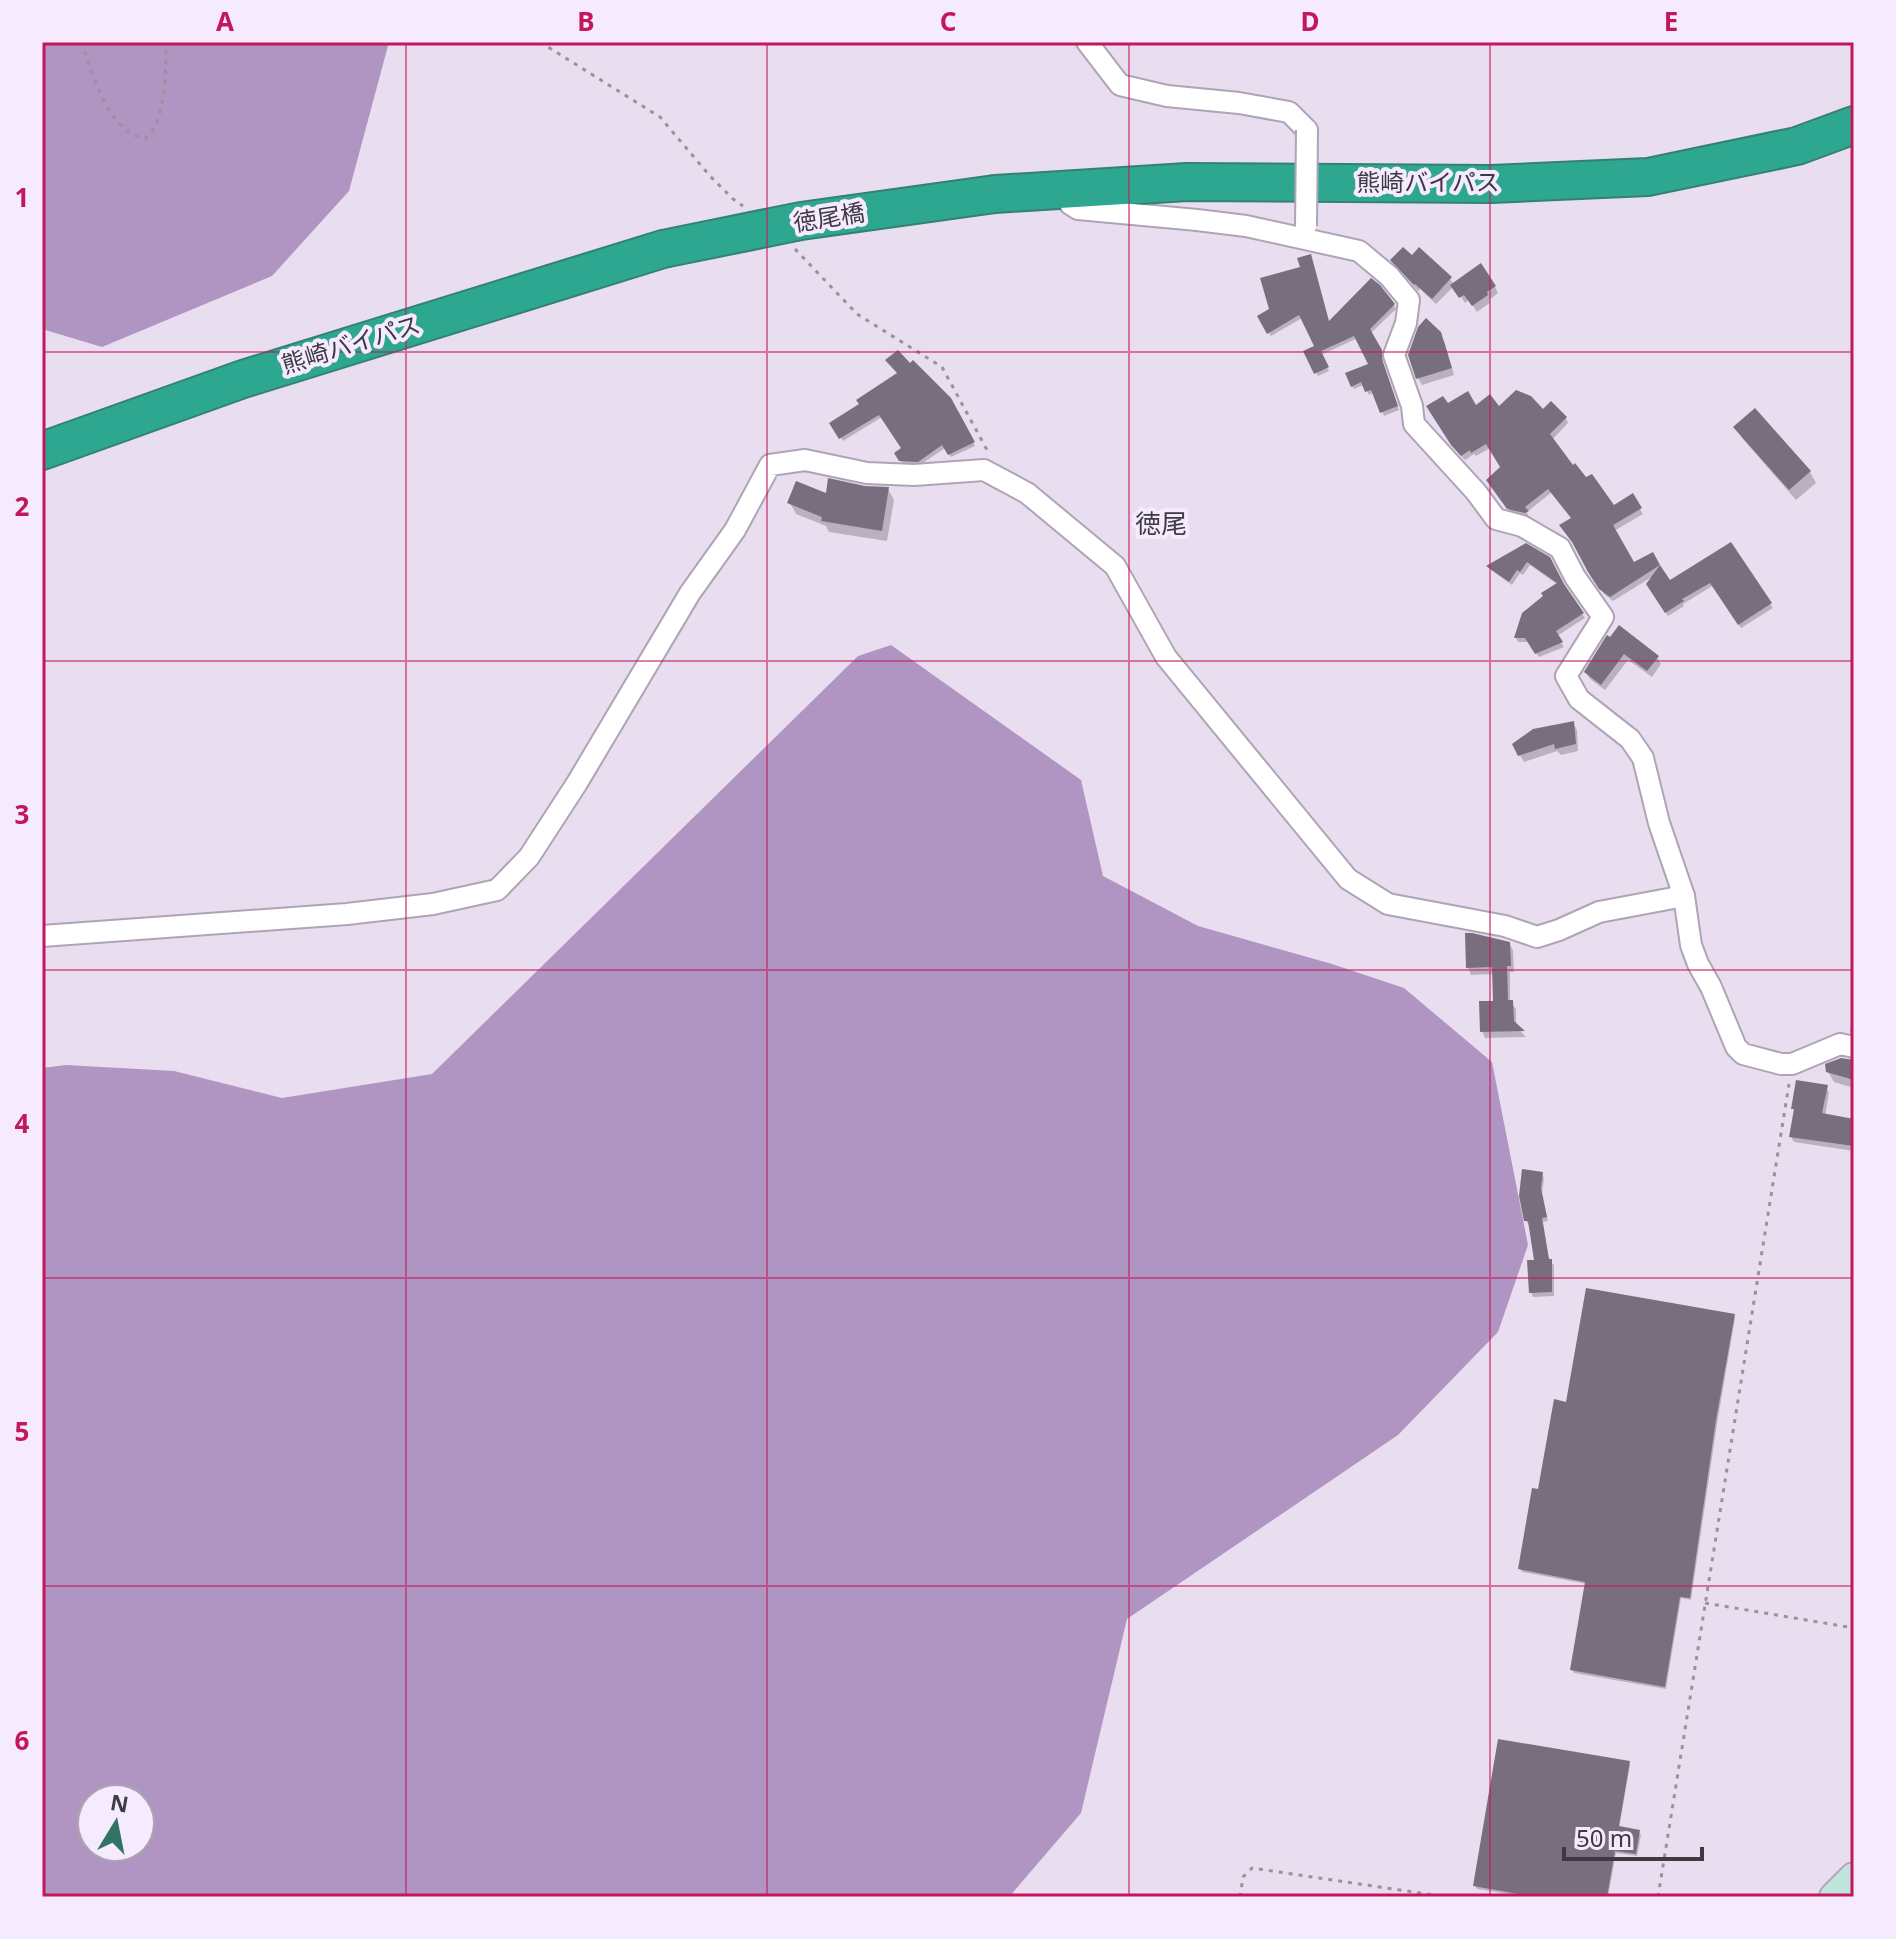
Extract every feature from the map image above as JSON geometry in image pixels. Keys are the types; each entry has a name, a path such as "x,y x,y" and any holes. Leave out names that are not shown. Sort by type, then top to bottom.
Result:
{"highway":[{"name":"熊崎バイパス","path":"995,194 1187,182 1491,184 1648,177 1797,146 1854,125"},
{"name":"徳尾橋","path":"663,249 801,221 995,194"},
{"name":"熊崎バイパス","path":"42,451 243,379 663,249"}],"street":[{"path":"1087,42 1120,85 1167,96 1239,103 1289,112 1307,130 1305,233"},
{"path":"1067,190 1070,204 1078,209 1305,233 1359,251 1389,276 1409,300 1406,323 1394,355 1412,406 1414,424 1476,492 1496,519 1522,526 1560,548 1575,577 1603,617 1566,676 1579,699 1630,739 1643,758 1659,823 1684,896 1691,945 1736,1047 1743,1054 1781,1064 1792,1064 1840,1044 1854,1047"},
{"path":"42,936 347,914 433,904 497,890 529,857 561,808 690,593 735,530 770,465 805,460 867,473 914,475 984,470 1027,493 1115,566 1166,657 1348,879 1388,904 1505,926 1537,937 1599,912 1684,896"},
{"path":"1834,1897 1854,1877"}],"path":[{"path":"82,42 112,115 123,129 138,138 146,138 153,133 159,117 166,42"},
{"path":"1658,1897 1792,1064"},
{"path":"1705,1603 1854,1628"},
{"path":"1240,1897 1243,1877 1252,1868 1447,1897"}],"shaded area":[{"path":"42,42 389,42 349,191 272,276 102,347 42,329"},
{"path":"891,645 1081,780 1103,876 1198,926 1404,988 1492,1062 1528,1245 1498,1332 1398,1435 1127,1619 1081,1813 1009,1897 42,1897 42,1068 66,1065 174,1071 282,1098 432,1074 858,656"}],"building":[{"path":"1403,247 1412,255 1419,247 1452,277 1432,299 1390,260"},
{"path":"1311,254 1329,321 1371,278 1395,304 1370,329 1382,350 1382,359 1398,406 1380,413 1371,390 1365,392 1361,382 1351,387 1345,373 1368,364 1354,336 1321,351 1329,367 1314,374 1303,351 1314,346 1299,315 1267,334 1257,316 1269,309 1260,278 1300,267 1297,258"},
{"path":"1481,263 1496,286 1472,306 1464,295 1459,298 1450,285"},
{"path":"1426,318 1441,332 1452,368 1416,379 1408,355 1418,327"},
{"path":"898,350 910,363 913,360 951,398 975,442 948,455 942,445 918,462 899,461 894,453 901,448 879,415 839,439 829,423 859,404 856,400 897,373 885,360"},
{"path":"1516,390 1531,396 1543,409 1551,401 1567,417 1550,434 1573,465 1575,463 1586,477 1592,474 1614,505 1633,493 1642,508 1613,525 1634,562 1653,552 1660,565 1610,597 1599,589 1559,525 1571,518 1548,489 1525,507 1529,511 1525,513 1507,509 1486,480 1500,467 1486,444 1461,456 1426,406 1443,396 1448,403 1468,391 1476,405 1490,394 1499,406"},
{"path":"1755,408 1811,471 1789,490 1733,427"},
{"path":"828,478 865,486 889,487 882,531 821,521 822,517 787,503 796,481 826,493"},
{"path":"1731,542 1772,603 1738,625 1710,583 1665,613 1646,584 1660,565 1670,580"},
{"path":"1526,543 1550,557 1584,613 1556,631 1563,642 1535,654 1525,638 1514,638 1522,613 1543,596 1541,593 1557,583 1527,562 1509,582 1486,566"},
{"path":"1619,625 1659,656 1647,671 1624,654 1601,685 1584,672 1607,635 1610,637"},
{"path":"1574,721 1576,744 1555,749 1554,744 1518,756 1512,744 1533,729"},
{"path":"1465,933 1510,942 1508,1000 1513,1000 1514,1021 1525,1031 1480,1032 1479,1001 1493,1001 1492,967 1466,968"},
{"path":"1841,1058 1854,1060 1854,1080 1826,1072 1825,1064"},
{"path":"1796,1080 1828,1085 1822,1113 1854,1119 1854,1146 1789,1137"},
{"path":"1522,1169 1543,1172 1541,1188 1547,1217 1542,1218 1549,1259 1552,1259 1552,1292 1529,1293 1527,1260 1534,1260 1528,1221 1524,1221 1519,1196"},
{"path":"1586,1288 1735,1314 1690,1598 1680,1597 1665,1687 1570,1670 1585,1582 1518,1569 1532,1488 1538,1489 1554,1399 1566,1402"},
{"path":"1498,1739 1630,1761 1619,1826 1640,1830 1636,1854 1615,1851 1607,1897 1536,1897 1473,1886"}],"district":[{"name":"徳尾","path":"1161,524"}]}
